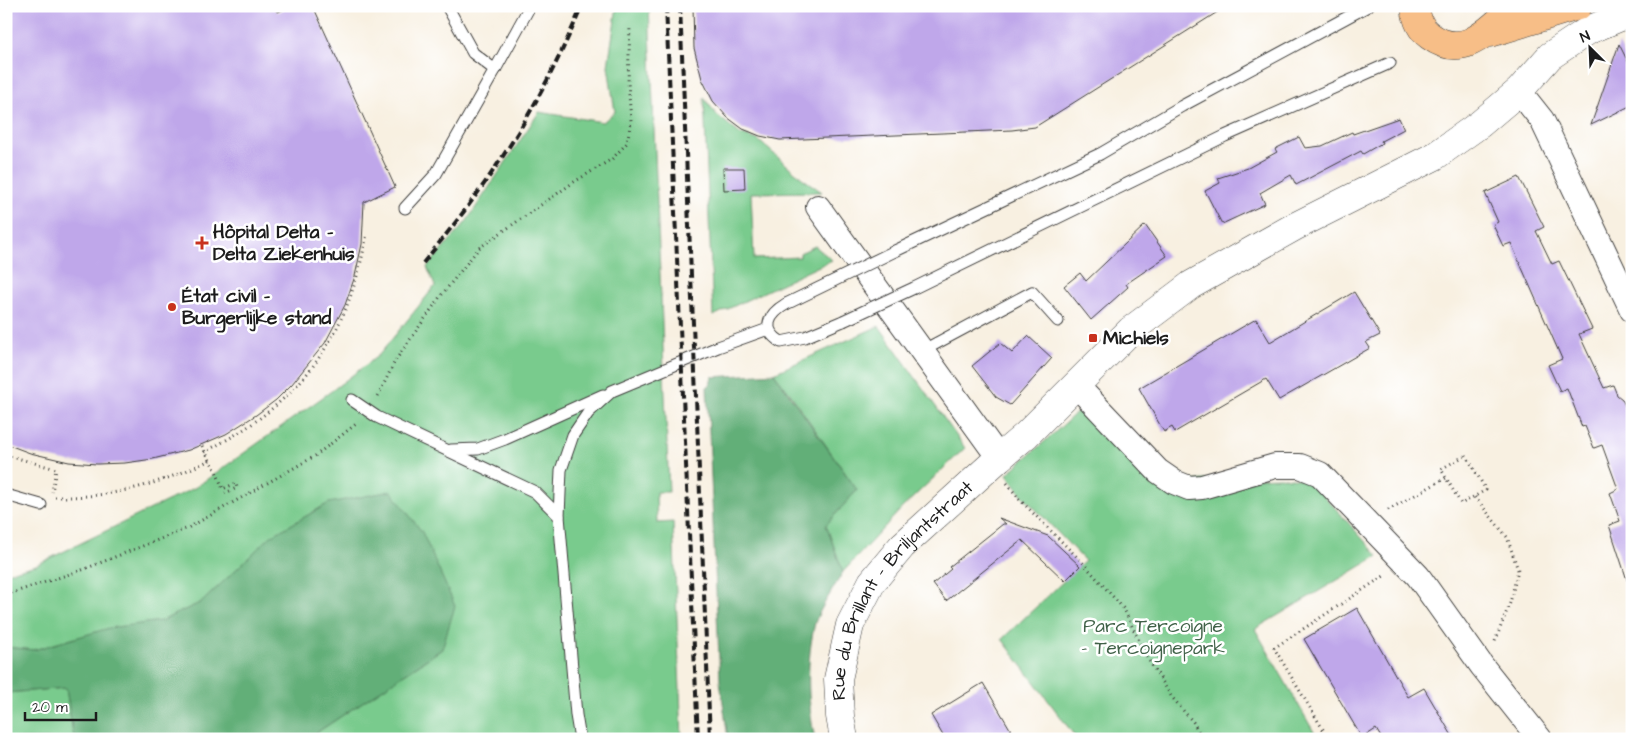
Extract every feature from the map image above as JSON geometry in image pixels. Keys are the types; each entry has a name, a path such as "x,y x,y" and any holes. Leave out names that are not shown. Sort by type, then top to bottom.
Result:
{"highway":[{"path":"1415,6 1419,23 1425,33 1434,39 1452,45 1465,44 1484,35 1578,6"},
{"path":"1484,35 1516,6"}],"street":[{"name":"Rue du Brillant - Briljantstraat","path":"844,739 840,716 838,680 850,625 872,582 902,546 1026,435 1131,330 1191,285 1294,227 1435,156 1480,124 1519,90 1550,56 1589,30 1632,12"},
{"path":"1519,90 1542,120 1632,310"},
{"path":"818,206 999,458"},
{"path":"1076,385 1158,471 1174,482 1189,488 1202,488 1275,466 1300,466 1320,474 1418,576 1482,666 1540,739"}],"lane":[{"path":"447,6 474,52 496,70"},
{"path":"405,208 436,174 496,70 530,6"},
{"path":"1368,6 1182,106 1100,154 786,304 776,310 770,320 768,329 772,337 781,342 806,337 914,288 1225,136 1390,63"},
{"path":"922,351 1032,292 1058,321"},
{"path":"450,450 478,449 487,446 612,391 718,347 768,329"},
{"path":"580,739 576,715 559,516 562,470 573,435 588,412 612,391"},
{"path":"352,400 377,417 535,492 559,516"},
{"path":"6,495 41,505"}],"path":[{"path":"6,595 82,570 188,528 315,456 370,412 395,361 440,297 479,248 574,182 612,159 627,143 631,122 628,82 630,27"},
{"path":"204,452 230,439 255,423 294,388 315,364 336,330 347,306 358,274 367,233"},
{"path":"202,446 223,489 236,483 237,488 225,494"},
{"path":"6,455 56,469 52,497 84,497 134,489 163,481 210,460"},
{"path":"1466,455 1486,490 1474,497 1461,504 1441,469 1466,455"},
{"path":"999,458 1000,475 1019,499 1083,563 1124,609 1146,656 1203,739"},
{"path":"1366,522 1446,478"},
{"path":"1474,497 1507,538 1518,570 1510,603 1494,645 1482,666"},
{"path":"1326,739 1324,731 1274,648 1407,564"}],"green space":[{"path":"617,6 649,6 669,492 656,492 657,523 673,522 682,739 307,739 442,649 329,503 272,536 202,602 161,621 109,629 34,650 6,647 6,573 36,565 196,487 379,355 435,286 427,267 466,222 539,112 603,122 615,112 608,66"},
{"path":"704,98 717,115 740,134 758,140 802,178 822,192 751,193 754,259 800,257 800,253 815,246 832,260 713,316"},
{"path":"879,326 965,448 902,508 843,572 826,525 857,490 774,373"},
{"path":"774,373 857,490 826,525 843,572 817,618 812,637 809,666 809,696 815,739 728,739 720,681 707,387 710,385 712,377"},
{"name":"Parc Tercoigne - Tercoignepark","path":"1078,411 1085,411 1156,482 1280,477 1301,479 1319,490 1378,556 1255,629 1318,739 1077,739 1002,639 1085,561 1023,496 1007,474"},
{"path":"391,491 422,532 455,606 442,649 307,739 77,739 73,733 66,688 6,693 6,647 34,650 109,628 161,621 202,602 271,536 329,503"},
{"path":"66,688 73,733 77,739 6,739 6,693"}],"building":[{"name":"Hôpital Delta - Delta Ziekenhuis","path":"6,6 270,6 278,12 291,6 313,6 395,187 364,202 362,244 355,276 345,305 325,343 292,384 276,400 226,434 189,450 153,459 125,463 69,462 30,453 6,444"},
{"path":"693,6 1227,6 1035,127 1012,130 780,140 760,136 743,129 727,117 713,101 702,79 694,48"},
{"path":"1619,44 1632,70 1632,105 1591,125"},
{"path":"1399,118 1404,129 1381,141 1382,143 1363,154 1361,151 1296,185 1291,175 1260,193 1265,204 1222,224 1205,191 1220,183 1218,178 1248,168 1277,152 1275,149 1299,137 1305,148 1322,146 1352,132 1353,134"},
{"path":"723,168 744,168 745,189 724,190"},
{"path":"1519,177 1544,227 1536,231 1552,264 1559,261 1592,329 1579,334 1604,388 1613,385 1632,421 1632,583 1628,583 1609,525 1620,521 1610,493 1618,489 1602,445 1594,448 1585,426 1582,427 1567,388 1560,391 1548,365 1562,359 1511,243 1503,246 1493,225 1498,222 1485,193"},
{"path":"1145,225 1167,256 1126,284 1128,287 1091,320 1064,286 1080,273 1086,281"},
{"path":"1354,292 1380,335 1366,342 1370,348 1279,400 1266,379 1175,432 1172,427 1164,432 1139,388 1256,319 1270,342"},
{"path":"1028,336 1052,358 1010,405 996,397 972,366 1000,343 1012,353"},
{"path":"999,518 1048,536 1080,566 1065,581 1022,540 946,601 933,584 951,569 949,567 1003,524 1006,524"},
{"path":"1357,608 1408,697 1424,688 1454,739 1382,739 1376,729 1362,738 1304,639"},
{"path":"983,683 1016,739 945,739 931,715"}],"railway":[{"path":"423,263 472,201 523,125 564,46 582,6"},
{"path":"666,6 698,739"},
{"path":"680,6 710,739"}],"place":[{"name":"Hôpital Delta - Delta Ziekenhuis","path":"202,243"},
{"name":"État civil - Burgerlijke stand","path":"172,307"},
{"name":"Michiels","path":"1093,338"}]}
